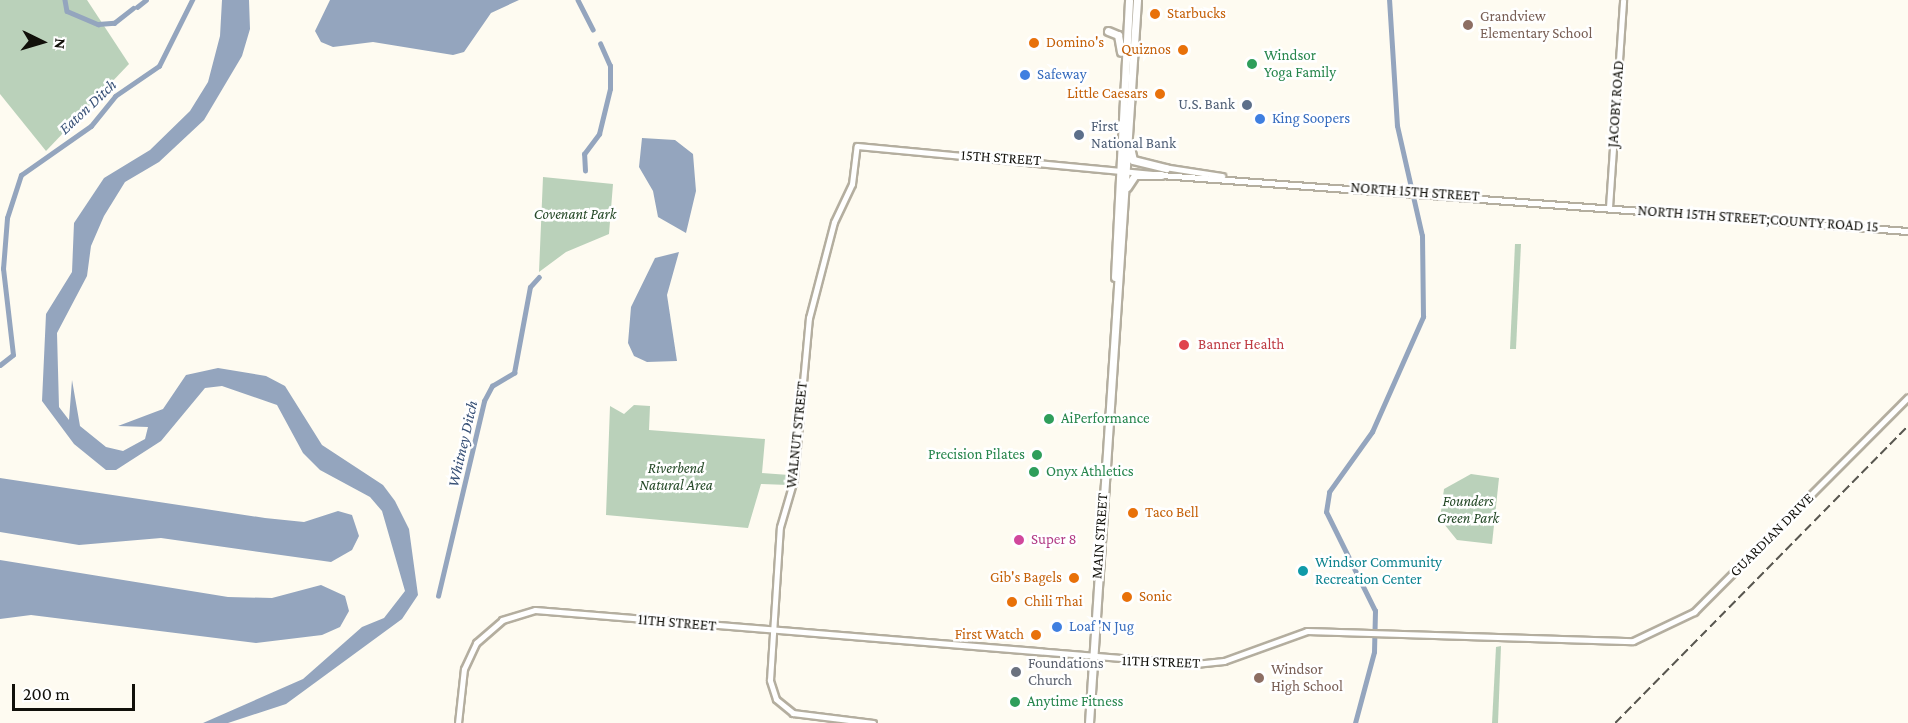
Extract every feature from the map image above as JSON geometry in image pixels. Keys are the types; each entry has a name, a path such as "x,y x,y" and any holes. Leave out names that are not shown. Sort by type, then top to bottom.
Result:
{"main road":[{"path":"1130,0 1131,32"},
{"path":"1127,82 1131,32 1137,0"},
{"path":"1108,31 1120,42 1127,82"},
{"name":"MAIN STREET","path":"1115,277 1122,222 1120,168 1129,116 1127,82"},
{"name":"MAIN STREET","path":"1089,723 1120,168 1127,82"},
{"path":"1129,116 1132,158 1166,168"},
{"path":"1122,222 1129,180 1161,175"}],"street":[{"name":"JACOBY ROAD","path":"1609,207 1623,0"},
{"name":"15TH STREET","path":"857,146 1145,170 1166,168 1196,170"},
{"name":"WALNUT STREET","path":"857,146 852,184 834,222 808,318 794,482 780,527 770,680 784,708 873,723"},
{"name":"15TH STREET","path":"1145,170 1161,175 1195,177"},
{"name":"NORTH 15TH STREET","path":"1196,170 1222,176"},
{"name":"NORTH 15TH STREET","path":"1195,177 1222,176 1609,207"},
{"name":"NORTH 15TH STREET;COUNTY ROAD 15","path":"1609,207 1908,231"},
{"name":"GUARDIAN DRIVE","path":"1617,644 1666,630 1694,612 1908,397"},
{"name":"11TH STREET","path":"458,723 466,664 484,633 519,613 556,612 1092,660 1205,664 1301,632 1617,644"}],"green space":[{"path":"0,0 87,0 129,64 46,151 0,94"},
{"name":"Covenant Park","path":"543,177 613,184 609,234 566,252 539,272"},
{"path":"1515,244 1521,244 1516,349 1510,349"},
{"name":"Riverbend Natural Area","path":"634,405 650,406 649,430 765,439 762,473 789,475 788,485 761,484 748,528 606,515 610,406 624,414"},
{"name":"Founders Green Park","path":"1471,474 1499,478 1492,544 1457,540 1440,519 1444,489"},
{"path":"1501,646 1498,723 1492,723 1496,647"}],"water":[{"path":"222,0 249,0 250,29 242,56 204,120 159,162 125,182 104,216 91,246 87,276 57,333 59,407 69,420 72,380 80,426 106,447 123,451 145,439 148,427 118,426 163,409 186,375 218,368 266,376 285,386 322,445 383,485 395,501 409,529 418,595 402,619 286,704 228,723 203,723 303,679 362,627 384,618 405,591 382,511 370,497 320,470 303,453 277,405 222,386 205,388 161,441 116,470 106,470 74,444 42,401 46,314 72,272 74,223 104,178 150,150 190,111 208,82 220,36"},
{"path":"330,0 519,0 491,13 464,52 453,55 373,42 333,47 321,42 315,31"},
{"path":"642,138 675,140 693,154 696,191 686,233 658,217 653,191 639,167"},
{"path":"679,252 667,295 677,361 647,362 634,356 628,343 631,307 655,258"},
{"path":"0,478 304,522 338,511 352,515 359,536 352,550 331,562 161,538 79,545 0,532"},
{"path":"0,560 228,597 272,598 321,585 345,596 349,611 340,627 322,635 256,643 31,615 0,619"}],"waterway":[{"name":"Eaton Ditch","path":"65,0 67,11 98,24 114,23 133,8"},
{"name":"Eaton Ditch","path":"137,7 146,0"},
{"name":"Eaton Ditch","path":"0,365 13,355 3,269 7,218 21,175 91,126 115,96 159,66 192,0"},
{"name":"Whitney Ditch","path":"578,0 593,29"},
{"path":"1355,723 1374,652 1375,611 1326,512 1329,492 1372,432 1423,317 1422,236 1397,126 1389,0"},
{"name":"Whitney Ditch","path":"585,171 584,154 599,134 610,89 610,66 600,44"},
{"name":"Whitney Ditch","path":"438,596 484,401 492,386 514,373 530,287 539,277"}],"railway":[{"path":"1615,723 1908,426"}],"place":[{"name":"Starbucks","path":"1155,14"},
{"name":"Grandview Elementary School","path":"1468,25"},
{"name":"Domino's","path":"1034,43"},
{"name":"Quiznos","path":"1183,50"},
{"name":"Windsor Yoga Family","path":"1252,64"},
{"name":"Safeway","path":"1025,75"},
{"name":"Little Caesars","path":"1160,94"},
{"name":"U.S. Bank","path":"1247,105"},
{"name":"King Soopers","path":"1260,119"},
{"name":"First National Bank","path":"1079,135"},
{"name":"Banner Health","path":"1184,345"},
{"name":"AiPerformance","path":"1049,419"},
{"name":"Precision Pilates","path":"1037,455"},
{"name":"Onyx Athletics","path":"1034,472"},
{"name":"Taco Bell","path":"1133,513"},
{"name":"Super 8","path":"1019,540"},
{"name":"Windsor Community Recreation Center","path":"1303,571"},
{"name":"Gib's Bagels","path":"1074,578"},
{"name":"Sonic","path":"1127,597"},
{"name":"Chili Thai","path":"1012,602"},
{"name":"Loaf 'N Jug","path":"1057,627"},
{"name":"First Watch","path":"1036,635"},
{"name":"Foundations Church","path":"1016,672"},
{"name":"Windsor High School","path":"1259,678"},
{"name":"Anytime Fitness","path":"1015,702"}]}
